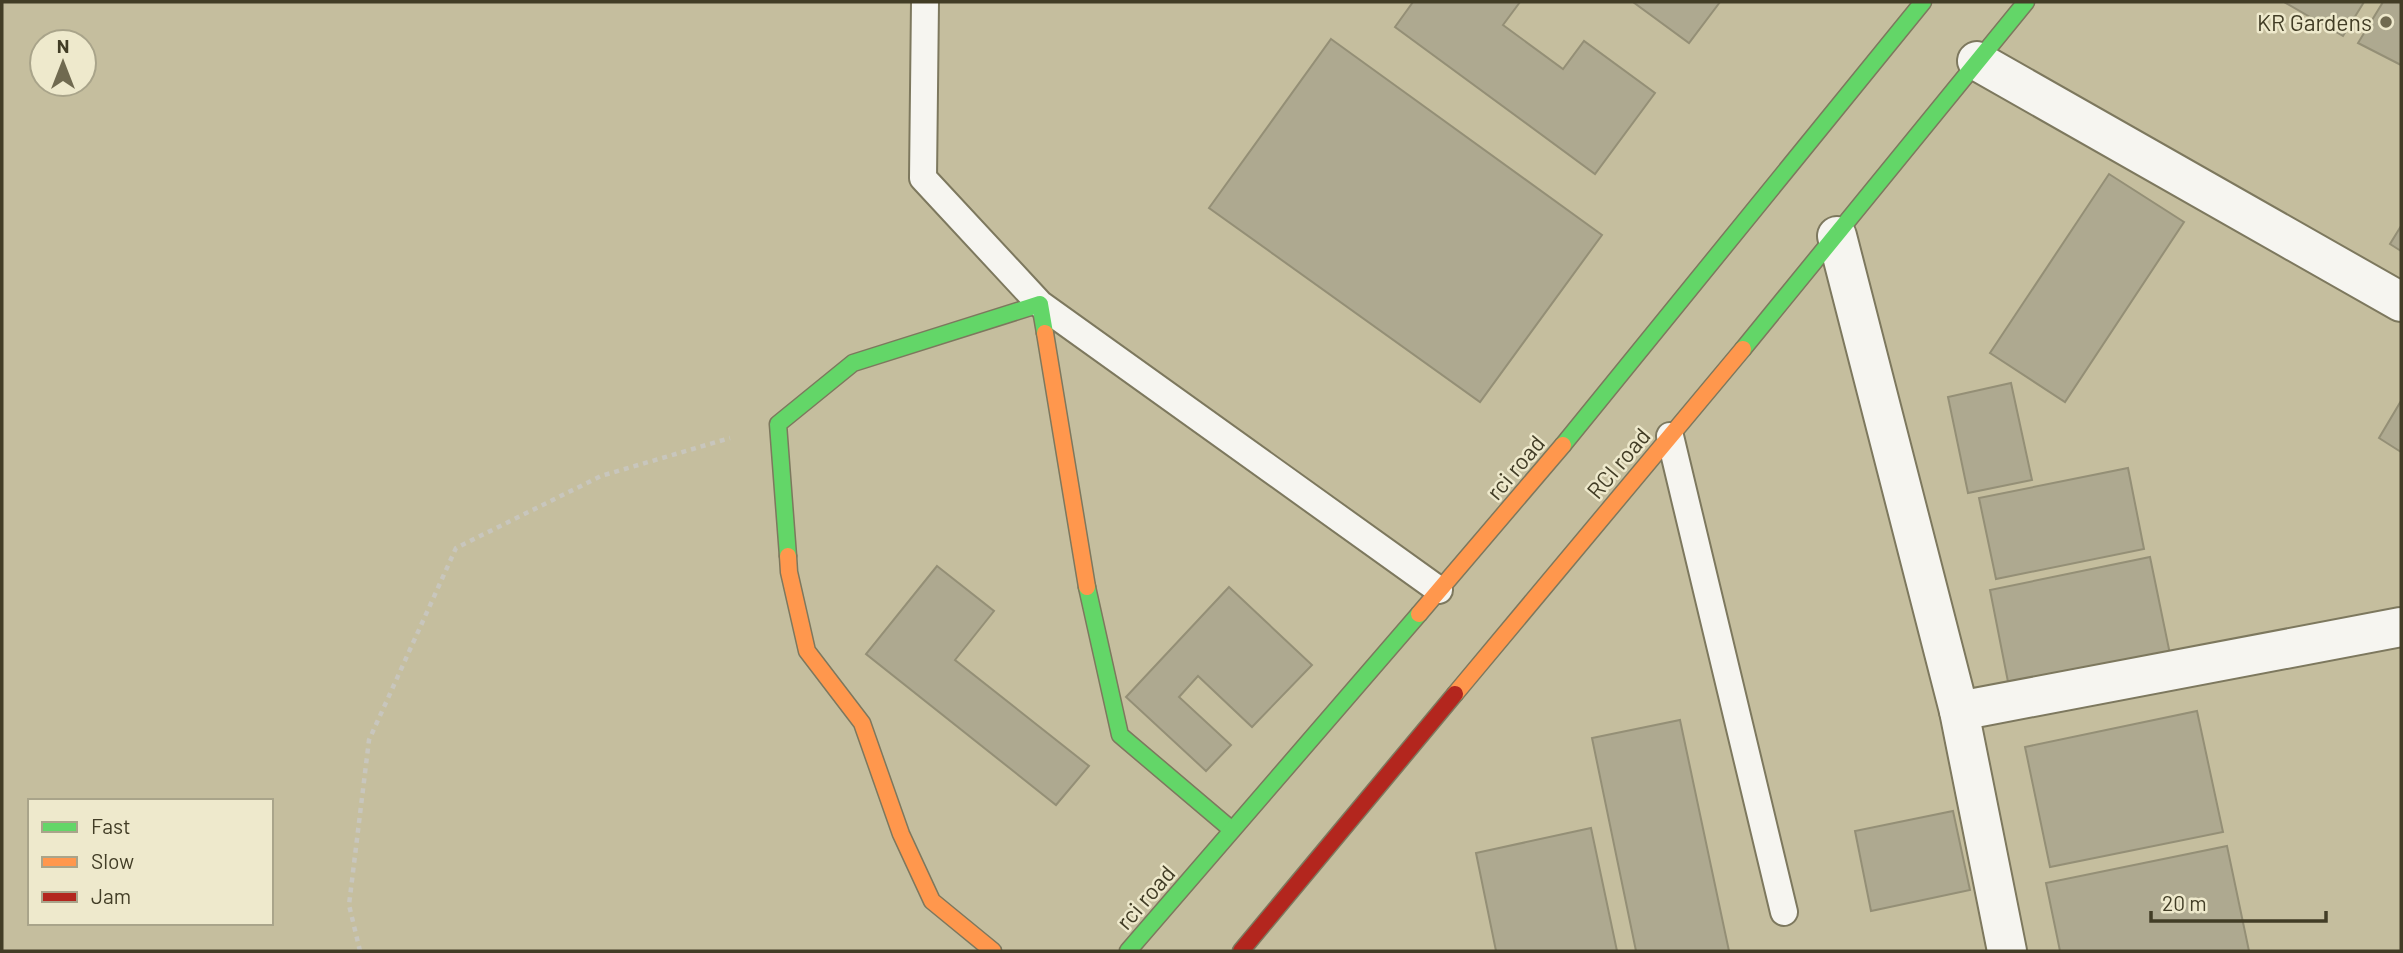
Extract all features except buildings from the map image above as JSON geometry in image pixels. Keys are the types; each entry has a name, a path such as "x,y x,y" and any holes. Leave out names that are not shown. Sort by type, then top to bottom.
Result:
{"main road":[{"name":"rci road","path":"1129,951 1547,465 1923,2"},
{"name":"RCI road","path":"1241,951 1837,236 2026,2"},
{"path":"993,951 932,901 901,834 862,723 807,651 789,572 778,424 853,363 1040,304 1091,609 1120,734 1232,830"}],"street":[{"path":"1977,61 2401,302"},
{"path":"1837,236 1959,711 2007,951"},
{"path":"1959,711 2401,627"}],"lane":[{"path":"925,2 923,178 1040,304 1439,590"},
{"path":"1670,436 1784,912"}],"path":[{"path":"360,951 349,905 369,740 456,548 601,476 778,424"}],"traffic: fast":[{"path":"1563,445 1923,2"},
{"path":"1743,349 2026,2"},
{"path":"788,556 778,424 853,363 1040,304 1045,333"},
{"path":"1087,587 1120,735 1232,830"},
{"path":"1128,951 1419,614"}],"traffic: slow":[{"path":"1045,333 1087,587"},
{"path":"1455,694 1743,349"},
{"path":"1419,614 1563,445"},
{"path":"788,556 789,572 807,651 862,723 901,834 932,901 993,951"}],"traffic: jam":[{"path":"1241,951 1455,694"}],"place":[{"name":"KR Gardens","path":"2386,22"}]}
